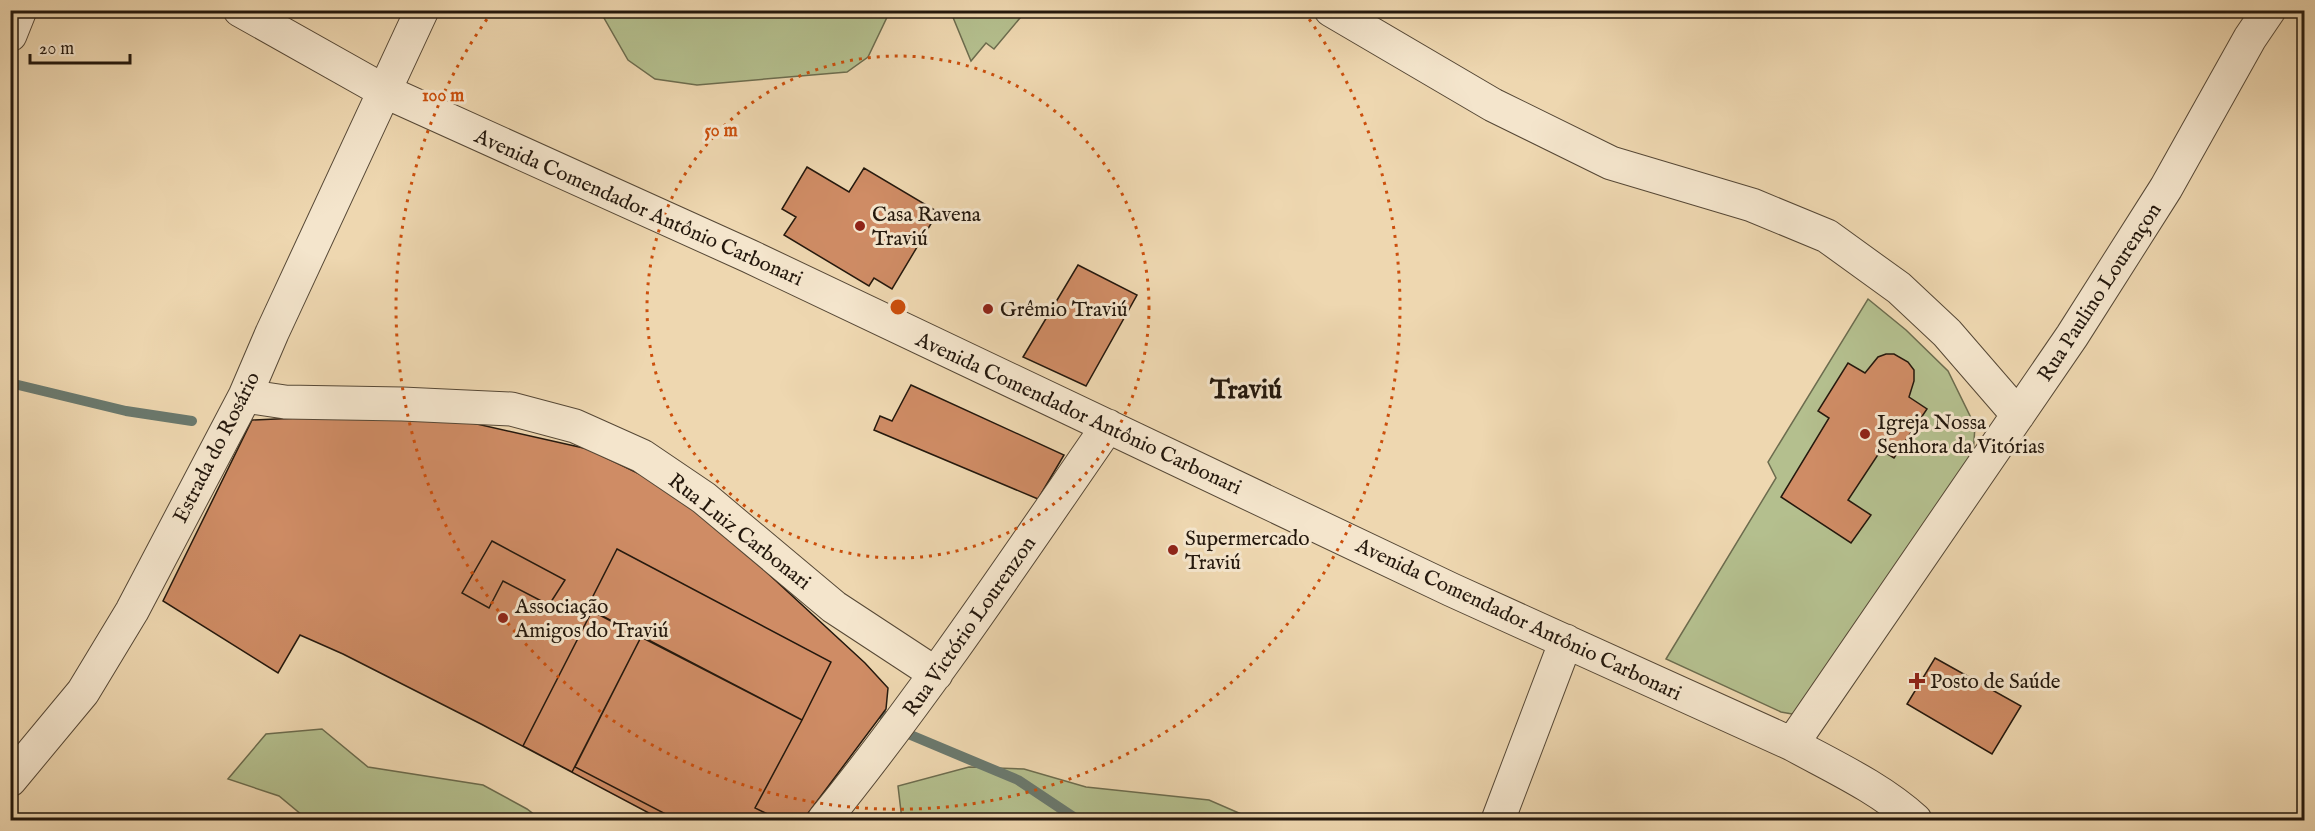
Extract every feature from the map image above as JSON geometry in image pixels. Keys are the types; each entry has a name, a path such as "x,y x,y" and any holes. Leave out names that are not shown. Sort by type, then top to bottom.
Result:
{"street":[{"path":"10,35 20,10"},
{"name":"Avenida Comendador Antônio Carbonari","path":"240,10 384,91 749,256 1452,590 1792,744 1845,772 1901,808 1915,820"},
{"name":"Estrada do Rosário","path":"10,780 83,692 132,611 245,396 422,10"},
{"path":"1331,10 1493,105 1611,163 1752,205 1827,236 1907,296 1947,333 2018,415"},
{"name":"Rua Paulino Lourençon","path":"1792,744 2072,336 2166,188 2250,38 2269,10"},
{"name":"Rua Luiz Carbonari","path":"245,396 285,402 511,409 575,426 642,456 704,498 834,607 936,674"},
{"name":"Rua Victório Lourenzon","path":"824,820 878,754 936,674 1108,426"},
{"path":"1498,820 1566,641"}],"green space":[{"path":"600,11 890,11 868,57 847,72 697,85 655,79 628,60"},
{"path":"946,11 1025,12 994,49 986,43 971,61 952,15"},
{"path":"1868,299 1906,330 1948,371 1975,426 1973,456 1801,710 1792,714 1781,712 1666,659 1776,478 1768,462"},
{"path":"322,729 368,767 483,785 527,809 541,820 308,820 279,796 228,779 266,734"},
{"path":"969,767 1024,769 1086,787 1209,800 1255,820 902,820 898,786"}],"building":[{"name":"Casa Ravena Traviú","path":"807,167 849,192 864,168 938,212 892,289 874,278 869,286 784,235 796,217 782,209"},
{"path":"1078,265 1137,295 1086,386 1023,357"},
{"name":"Igreja Nossa Senhora da Vitórias","path":"1894,354 1908,362 1914,370 1914,381 1909,397 1927,409 1894,458 1881,450 1848,500 1871,515 1851,543 1781,497 1829,418 1818,411 1848,363 1865,373 1878,357"},
{"path":"911,385 1064,455 1038,499 874,430 880,416 892,421"},
{"name":"Associação Amigos do Traviú","path":"343,416 446,417 588,449 683,495 865,663 888,688 886,709 803,820 662,820 481,724 343,654 300,635 278,673 163,601 252,420"},
{"path":"492,541 565,580 549,605 503,581 489,608 462,593"},
{"path":"617,549 831,662 802,720 587,608"},
{"path":"592,611 641,637 572,772 523,746"},
{"path":"641,637 802,720 755,808 780,820 677,820 575,767"},
{"path":"1935,658 2021,706 1992,754 1907,704"}],"waterway":[{"path":"10,383 126,411 192,421"},
{"path":"874,705 894,728 1018,780 1078,820"}],"place":[{"name":"Casa Ravena Traviú","path":"860,226"},
{"name":"Grêmio Traviú","path":"988,309"},
{"name":"Igreja Nossa Senhora da Vitórias","path":"1865,434"},
{"name":"Supermercado Traviú","path":"1173,550"},
{"name":"Associação Amigos do Traviú","path":"503,618"},
{"name":"Posto de Saúde","path":"1917,681"}],"district":[{"name":"Traviú","path":"1246,389"}]}
